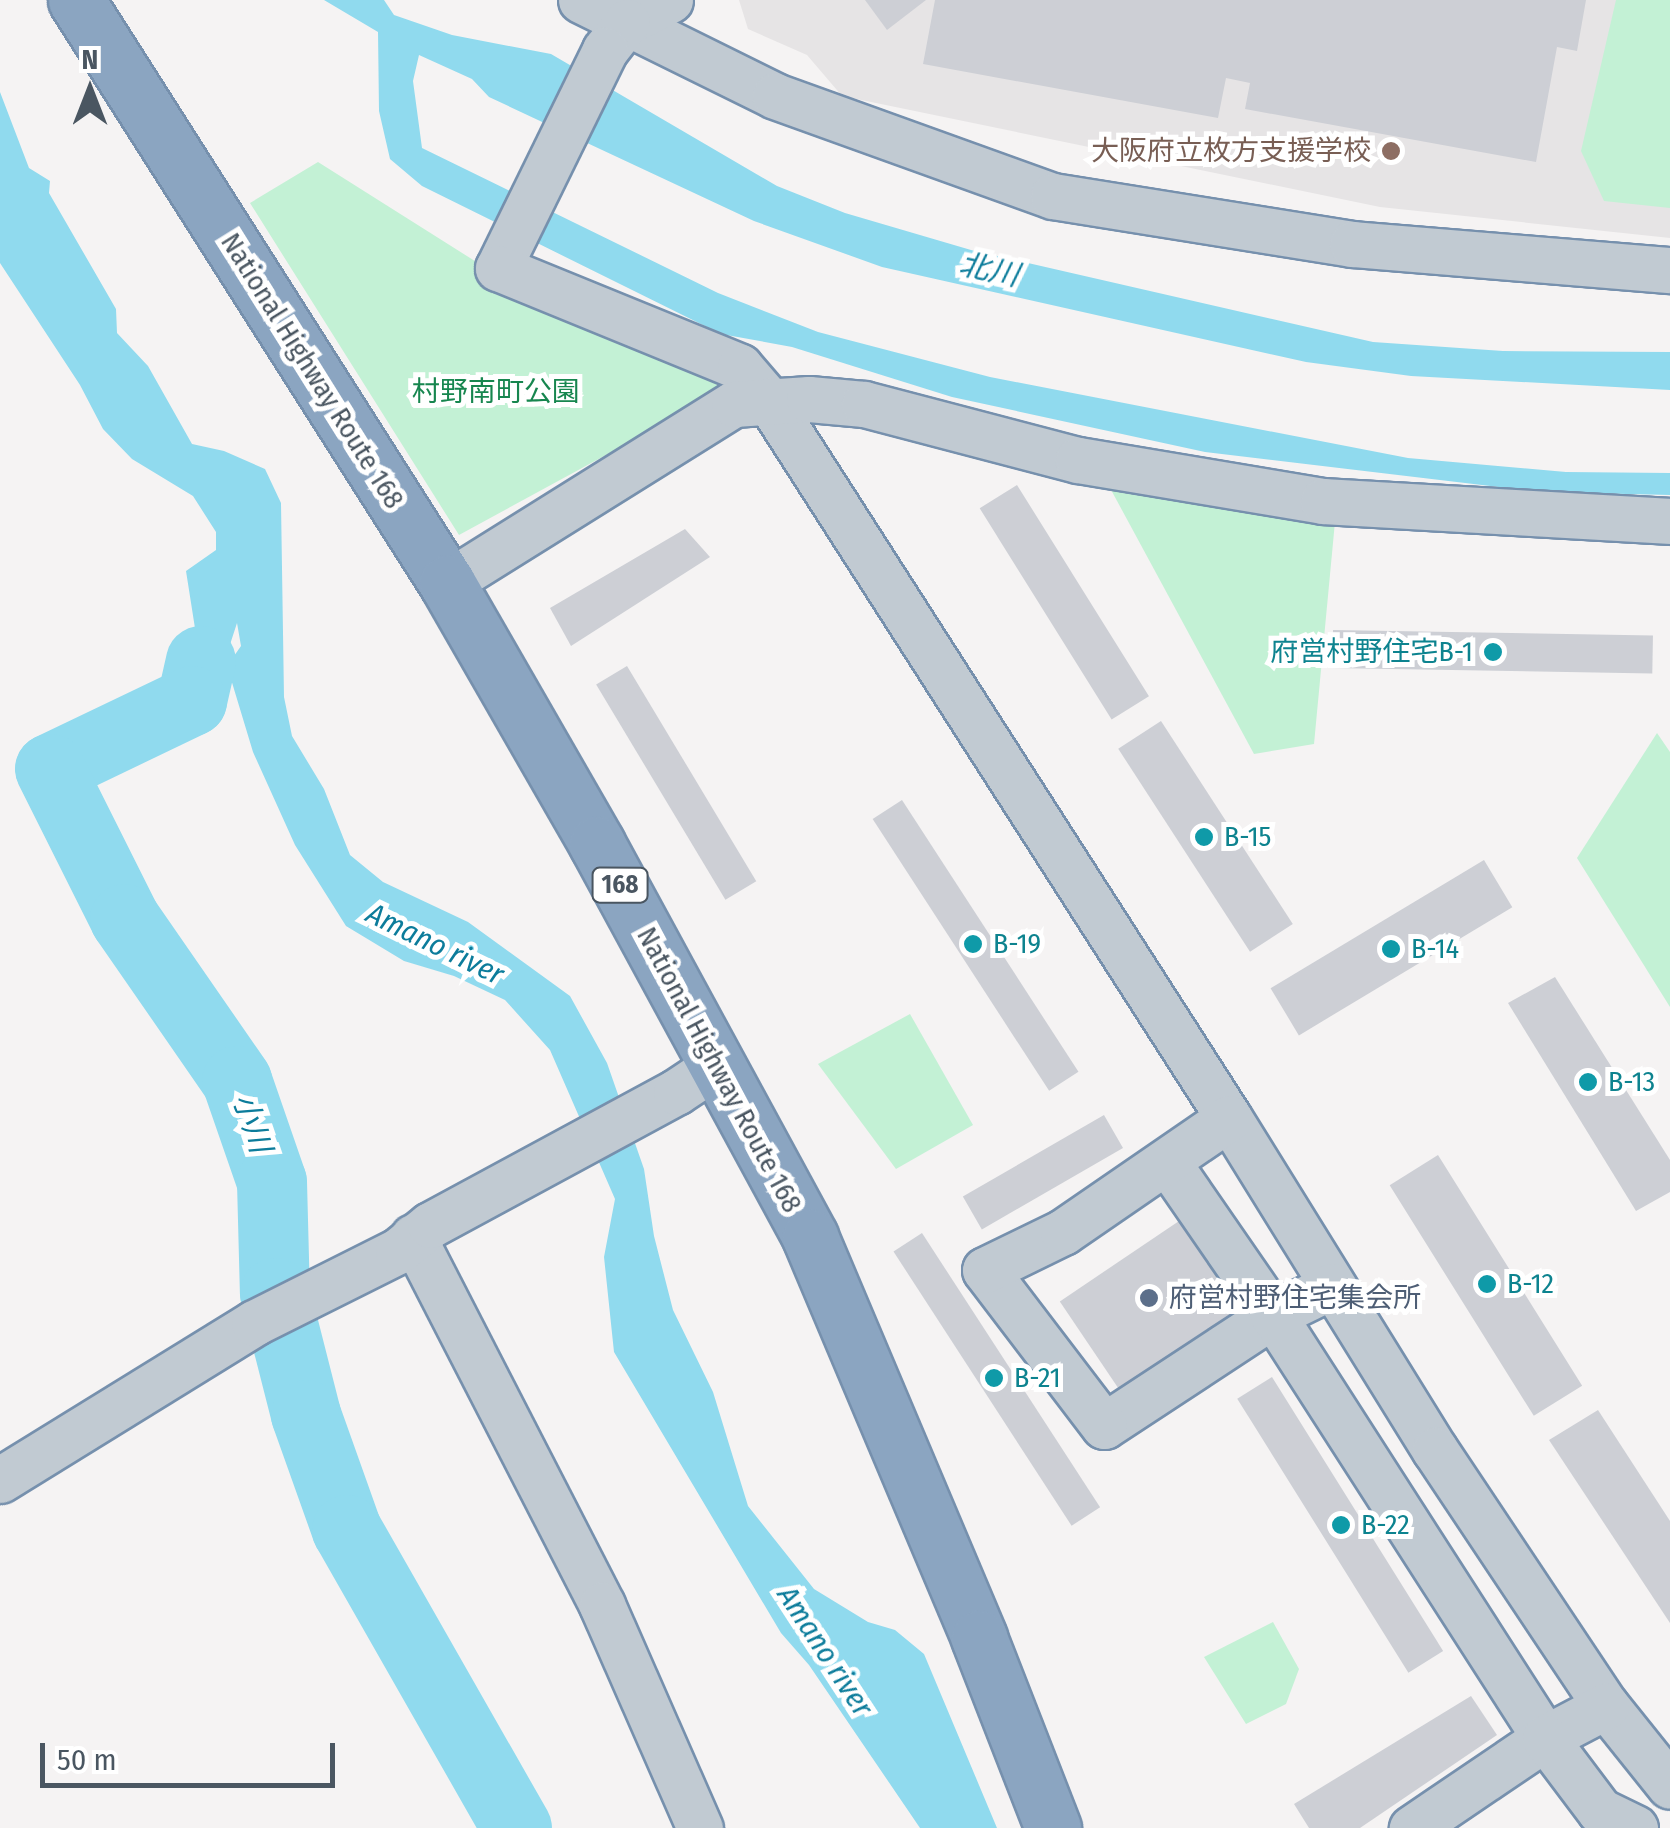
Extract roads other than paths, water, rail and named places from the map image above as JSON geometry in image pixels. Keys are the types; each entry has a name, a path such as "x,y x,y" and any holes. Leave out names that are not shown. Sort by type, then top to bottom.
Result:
{"highway":[{"name":"National Highway Route 168","path":"76,0 447,583 598,844 696,1079 810,1237 965,1603 1053,1828"}],"street":[{"path":"581,0 616,36 1053,196 1352,244 1670,270"},
{"path":"670,0 616,36 498,268 740,367 769,401 1229,1118 1332,1286 1606,1706 1670,1786"},
{"path":"447,583 734,404 808,398 864,404 1078,460 1323,501 1670,521"},
{"path":"0,1480 254,1323 398,1251 421,1231 696,1079"},
{"path":"1229,1118 1063,1232 984,1270 1104,1426 1273,1315 1332,1286"},
{"path":"1168,1163 1273,1315 1544,1738 1600,1811 1635,1828"},
{"path":"421,1231 602,1605 700,1828"},
{"path":"1412,1828 1544,1738 1606,1706"}],"water":[{"name":"北川","path":"324,0 384,0 394,15 452,35 551,54 777,186 845,213 971,250 1373,342 1503,351 1670,352 1670,390 1411,376 1306,362 882,267 754,221 489,97 472,79 419,55 413,81 422,148 718,293 818,332 990,377 1408,458 1566,472 1670,473 1670,495 1540,492 1205,452 952,397 792,347 721,334 422,186 390,159 379,111 378,32"},
{"name":"Amano river","path":"0,92 29,168 50,181 49,193 116,309 117,333 148,366 192,444 224,451 265,469 281,503 284,697 292,736 324,789 350,855 383,882 468,922 570,996 607,1063 644,1169 654,1236 673,1310 713,1392 748,1506 814,1589 868,1622 895,1630 924,1654 997,1828 920,1828 809,1665 781,1633 614,1352 604,1257 615,1199 550,1050 505,1000 454,976 404,961 346,926 295,845 253,752 227,666 241,646 237,623 210,706 152,735 140,716 182,694 197,641 186,571 216,550 216,532 193,496 132,459 103,429 80,385 0,263"}],"waterway":[{"name":"小川","path":"201,661 192,701 50,769 125,919 237,1081 272,1182 275,1293 306,1415 347,1530 517,1828"}],"place":[{"name":"大阪府立枚方支援学校","path":"1391,151"},
{"name":"府営村野住宅B-1","path":"1493,652"},
{"name":"B-15","path":"1204,837"},
{"name":"B-19","path":"973,944"},
{"name":"B-14","path":"1391,949"},
{"name":"B-13","path":"1588,1082"},
{"name":"B-12","path":"1487,1284"},
{"name":"府営村野住宅集会所","path":"1149,1298"},
{"name":"B-21","path":"994,1378"},
{"name":"B-22","path":"1341,1525"}],"park label":[{"name":"村野南町公園","path":"496,392"}]}
